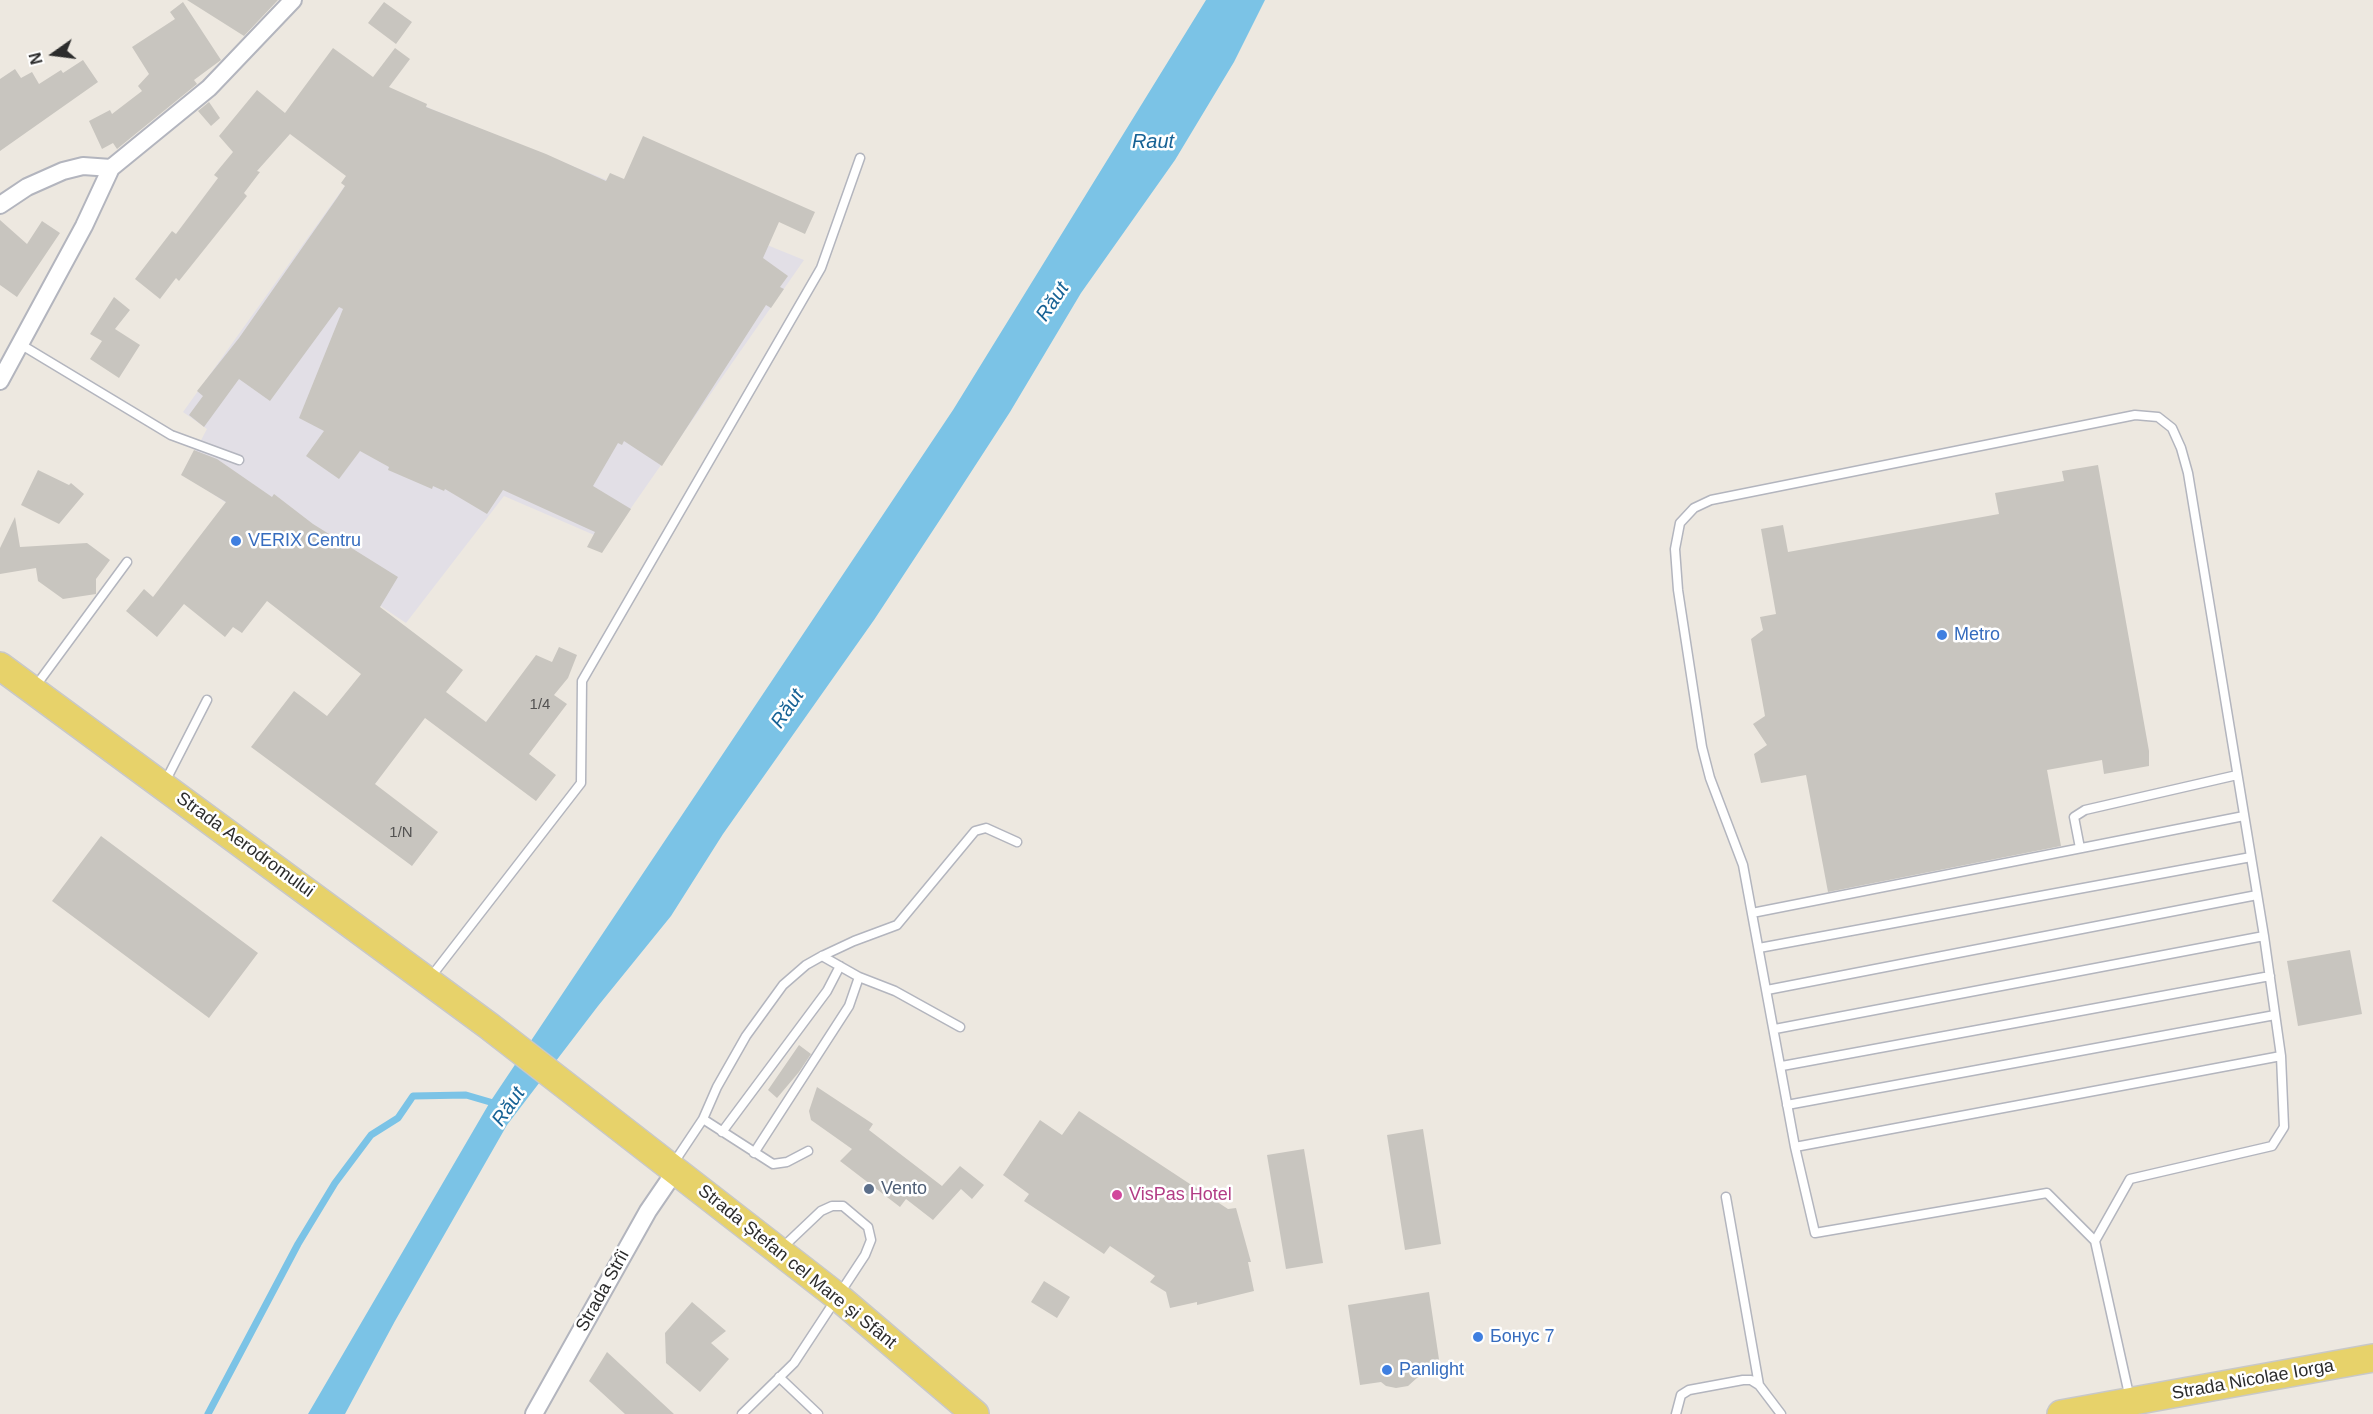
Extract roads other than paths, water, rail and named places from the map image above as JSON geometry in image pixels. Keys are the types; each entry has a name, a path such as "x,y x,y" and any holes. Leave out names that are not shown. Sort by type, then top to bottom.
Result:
{"main road":[{"name":"Strada Aerodromului","path":"0,666 489,1026 616,1124"},
{"name":"Strada Ștefan cel Mare și Sfânt","path":"616,1124 838,1297 975,1414"},
{"name":"Strada Nicolae Iorga","path":"2061,1414 2373,1358"}],"street":[{"path":"0,381 84,226 111,168 209,88 293,0"},
{"path":"0,205 27,187 63,171 83,165 111,168"},
{"name":"Strada Strîi","path":"534,1414 674,1168"}],"lane":[{"path":"427,980 580,783 582,681 821,268 860,158"},
{"path":"20,344 171,435 239,459"},
{"path":"2095,1240 2130,1179 2272,1146 2284,1127 2281,1056 2264,936 2188,473 2172,428 2158,417 2135,415 1711,500 1694,508 1680,523 1674,549 1702,747 1710,778 1743,865 1782,1066 1795,1147 1815,1233 2047,1193 2095,1240 2130,1402"},
{"path":"33,689 127,562"},
{"path":"163,785 207,700"},
{"path":"2080,848 2074,817 2085,810 2237,775"},
{"path":"1752,913 2244,816"},
{"path":"674,1168 703,1119 717,1087 746,1036 783,986 806,965 822,956 854,940 897,925 975,831 987,828 1017,842"},
{"path":"1759,948 2251,857"},
{"path":"1767,990 2257,895"},
{"path":"1775,1029 2264,936"},
{"path":"822,956 859,977 895,991 960,1027"},
{"path":"722,1132 827,991 840,966"},
{"path":"1782,1066 2270,976"},
{"path":"754,1153 849,1006 859,977"},
{"path":"1787,1105 2275,1015"},
{"path":"1795,1147 2281,1056"},
{"path":"703,1119 773,1164 787,1162 808,1151"},
{"path":"1726,1197 1759,1385"},
{"path":"742,1414 794,1362 838,1297 866,1255 870,1240 868,1227 843,1206 832,1206 821,1211 779,1251"},
{"path":"779,1377 818,1414"},
{"path":"1676,1414 1682,1395 1689,1390 1743,1380 1751,1380 1759,1385 1781,1414"}],"water":[{"name":"Raut","path":"1206,0 1265,0 1234,62 1175,160 1081,293 1010,412 874,620 723,834 671,916 598,1006 507,1125 395,1321 345,1414 308,1414 490,1102 953,410"}],"waterway":[{"name":"Răut","path":"208,1414 298,1244 335,1183 371,1135 398,1118 413,1096 466,1095 496,1106"}],"place":[{"name":"VERIX Centru","path":"236,541"},
{"name":"Metro","path":"1942,635"},
{"name":"Vento","path":"869,1189"},
{"name":"VisPas Hotel","path":"1117,1195"},
{"name":"Бонус 7","path":"1478,1337"},
{"name":"Panlight","path":"1387,1370"}]}
